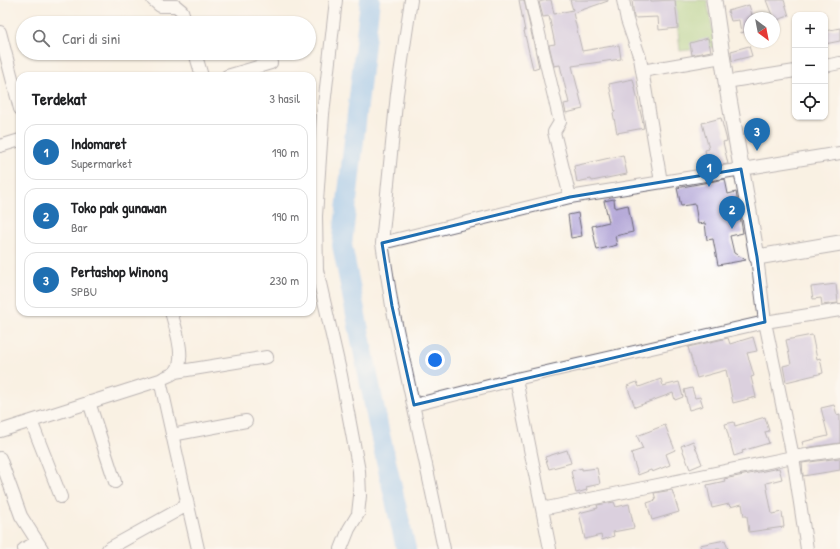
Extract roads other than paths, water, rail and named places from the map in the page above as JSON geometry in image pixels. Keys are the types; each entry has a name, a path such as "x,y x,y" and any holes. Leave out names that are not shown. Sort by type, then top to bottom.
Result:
{"street":[{"path":"153,0 160,6 181,6 184,16"},
{"path":"336,0 323,114 316,216 317,270 341,375 359,478 360,496 358,514 349,529 341,549"},
{"path":"411,0 397,94 382,243 392,306 444,549"},
{"path":"531,0 560,122 554,132 570,197"},
{"path":"623,0 627,20 640,58 661,182"},
{"path":"714,0 726,82 757,257 765,322 793,457 807,549"},
{"path":"0,32 16,94"},
{"path":"642,71 722,58"},
{"path":"197,60 201,72"},
{"path":"240,72 271,62"},
{"path":"828,65 840,63"},
{"path":"726,82 792,71"},
{"path":"0,146 16,141"},
{"path":"382,243 570,197 840,153"},
{"path":"757,257 840,243"},
{"path":"414,405 516,379 765,322 840,310"},
{"path":"171,316 180,343 180,363 175,372"},
{"path":"0,431 160,380 175,372 267,357"},
{"path":"516,379 550,549"},
{"path":"160,380 198,549"},
{"path":"89,402 115,482"},
{"path":"31,421 61,497"},
{"path":"172,435 246,421"},
{"path":"542,509 793,457 840,450"},
{"path":"0,458 21,516 40,545 24,549"},
{"path":"108,549 182,508 187,501"}],"waterway":[{"path":"370,0 342,245 379,430 406,549"}],"place":[{"name":"Pertashop Winong","path":"757,151"},
{"name":"Indomaret","path":"709,187"},
{"name":"Toko pak gunawan","path":"732,229"}]}
